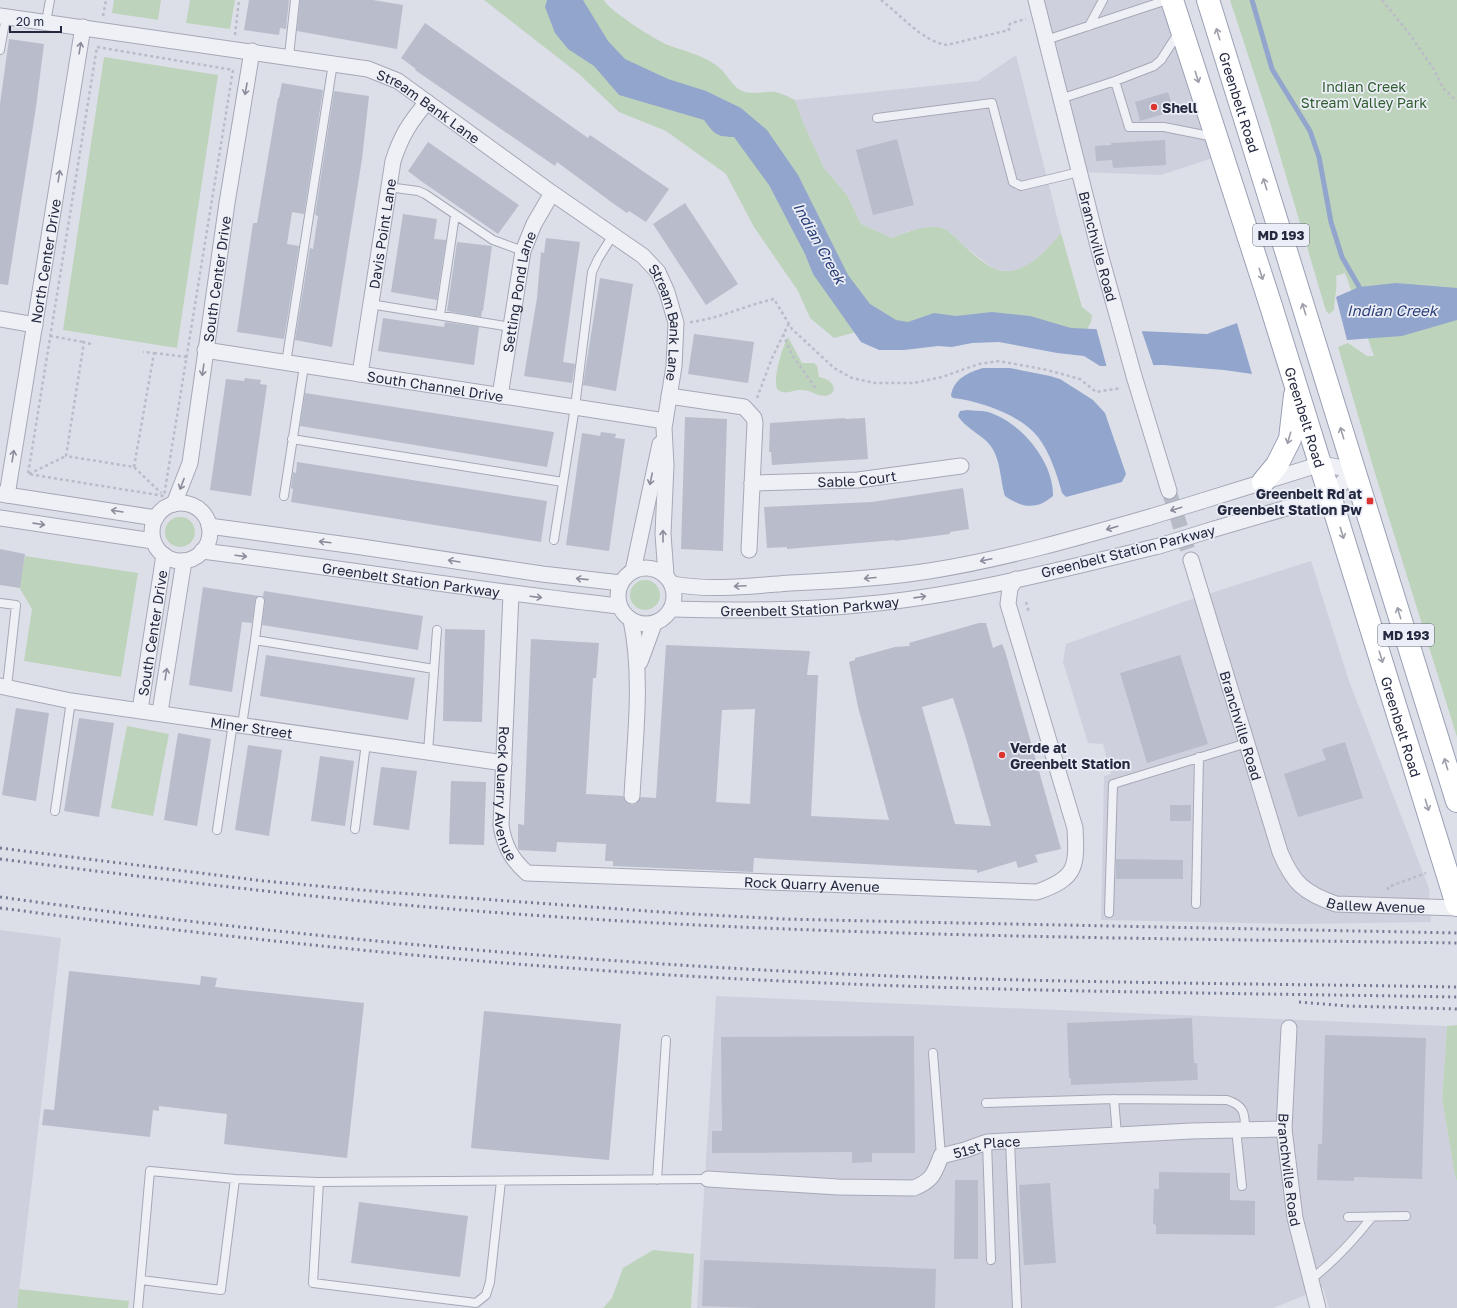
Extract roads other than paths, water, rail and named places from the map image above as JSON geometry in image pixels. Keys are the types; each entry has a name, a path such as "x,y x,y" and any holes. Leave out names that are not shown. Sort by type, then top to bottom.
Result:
{"main road":[{"name":"Greenbelt Road","path":"1172,0 1331,495 1456,901"},
{"name":"Greenbelt Road","path":"1208,0 1457,801"},
{"path":"1263,482 1277,465 1290,439 1296,386"}],"street":[{"name":"Branchville Road","path":"1036,0 1060,99 1118,317 1169,491"},
{"name":"Stream Bank Lane","path":"3,16 167,41 289,56 368,69 384,74 398,81 552,193 643,256 658,272 667,292 676,323 676,351 664,424 632,571"},
{"name":"North Center Drive","path":"3,494 10,471 83,27"},
{"name":"South Center Drive","path":"169,500 190,463 226,203 252,51"},
{"name":"Davis Point Lane","path":"360,374 393,161 400,140 407,126 426,102"},
{"name":"Setting Pond Lane","path":"500,396 523,251 534,224 552,193"},
{"path":"0,319 35,325"},
{"name":"South Channel Drive","path":"206,350 575,407 664,424"},
{"path":"669,396 744,408 749,411 754,418 749,550"},
{"name":"Stream Bank Lane","path":"664,424 666,465 663,534 669,580"},
{"name":"Greenbelt Station Parkway","path":"669,580 710,587 749,586 863,578 927,571 1047,546 1150,517 1321,464 1354,470"},
{"name":"Sable Court","path":"752,483 858,480 961,466"},
{"path":"1331,495 1354,470"},
{"path":"3,494 156,518"},
{"name":"Greenbelt Station Parkway","path":"672,609 756,611 869,604 934,595 1016,579 1158,546 1331,495"},
{"path":"169,500 194,506 203,515 209,526 208,540 202,551 195,557 184,561 168,558 153,541 152,529 156,518 169,500"},
{"path":"0,518 153,541"},
{"name":"Greenbelt Station Parkway","path":"209,526 542,574 621,583"},
{"name":"Greenbelt Station Parkway","path":"202,551 279,560 352,572 511,594 620,606"},
{"name":"South Center Drive","path":"140,710 164,555"},
{"name":"Branchville Road","path":"1191,560 1280,852 1292,877 1300,886"},
{"name":"South Center Drive","path":"160,712 184,561"},
{"path":"631,620 642,624 654,624 664,618 672,609 675,597 669,580 657,570 647,568 632,571 621,583 618,594 620,606 631,620 636,642 638,667 632,796"},
{"name":"Rock Quarry Avenue","path":"511,594 501,825 503,840 517,864 527,873 1037,892 1053,886 1067,877 1074,866 1076,852 1075,828 1008,604 1010,588 1016,579"},
{"path":"638,667 654,624"},
{"name":"Miner Street","path":"4,687 71,700 504,763"},
{"name":"Ballew Avenue","path":"1300,886 1322,899 1336,904 1456,901"},
{"name":"Branchville Road","path":"1289,1028 1284,1129 1295,1218 1318,1308"},
{"name":"51st Place","path":"708,1180 838,1187 914,1188 924,1184 934,1176 941,1156 965,1150 987,1142 1241,1129 1284,1129"}],"lane":[{"path":"46,22 50,0"},
{"path":"289,56 295,0"},
{"path":"1089,26 1104,0"},
{"path":"1046,40 1167,0"},
{"path":"0,50 3,16"},
{"path":"1060,99 1115,81 1154,66 1161,60 1181,28"},
{"path":"286,363 332,63"},
{"path":"1115,81 1129,127 1164,127 1216,137"},
{"path":"877,118 992,103 1014,182 1021,186 1079,172"},
{"path":"388,187 422,192 493,240 523,251"},
{"path":"440,315 455,215"},
{"path":"554,540 575,407 592,272 613,235"},
{"path":"370,304 511,326"},
{"path":"284,496 304,366"},
{"path":"292,439 563,482"},
{"path":"217,830 255,640 260,601"},
{"path":"0,603 16,605 4,687"},
{"path":"428,752 437,630"},
{"path":"255,640 434,669"},
{"path":"55,811 71,700"},
{"path":"355,829 366,743"},
{"path":"1110,913 1114,784 1247,743"},
{"path":"1196,904 1199,757"},
{"path":"657,1180 666,1040"},
{"path":"933,1053 941,1156"},
{"path":"1114,1099 1117,1135"},
{"path":"986,1103 1114,1099 1227,1100 1239,1105 1245,1114 1241,1129 1242,1186"},
{"path":"1010,1141 1017,1308"},
{"path":"987,1142 991,1260"},
{"path":"138,1308 150,1171 235,1179 319,1182 708,1180"},
{"path":"141,1280 222,1290 235,1179"},
{"path":"319,1182 313,1283 476,1303 486,1295 490,1282 501,1181"},
{"path":"1348,1217 1406,1216"},
{"path":"1310,1280 1329,1266 1352,1242 1372,1217"}],"water":[{"path":"547,0 583,0 608,41 625,59 668,79 706,91 741,108 767,130 798,175 848,275 870,304 896,320 908,322 934,313 956,316 992,312 1030,316 1071,328 1207,334 1237,323 1252,374 1163,365 1100,366 1084,356 1057,353 999,342 972,343 952,347 938,346 904,350 879,350 861,342 813,274 805,254 769,185 734,137 716,134 704,120 619,95 594,66 568,49 555,33 545,7"},
{"name":"Indian Creek","path":"1396,283 1457,288 1457,320 1402,336 1347,340 1336,297 1359,287"},
{"path":"983,368 1010,368 1050,376 1060,379 1093,400 1105,413 1126,474 1122,482 1066,497 1062,493 1050,457 1038,437 1031,429 999,410 975,402 953,398 951,396 952,390 962,377"},
{"path":"960,411 985,411 1000,417 1023,434 1042,457 1052,483 1053,496 1041,504 1029,506 1017,503 1005,496 994,451 986,441 965,424 958,416"}],"waterway":[{"path":"1252,0 1272,69 1310,131 1319,157 1331,222 1342,257 1362,292"}],"tunnel":[{"path":"1169,491 1191,560"}],"railway":[{"path":"0,848 264,881 384,892 675,913 783,919 1457,933"},
{"path":"0,859 314,896 440,908 622,921 861,932 1099,938 1457,943"},
{"path":"0,897 292,933 586,959 782,971 951,978 1457,987"},
{"path":"0,908 195,932 390,953 488,962 684,976 951,988 1457,997"},
{"path":"1299,1002 1348,1006 1457,1009"}],"place":[{"name":"Shell","path":"1154,107"},
{"name":"Greenbelt Rd at Greenbelt Station Pw","path":"1370,501"},
{"name":"Verde at Greenbelt Station","path":"1002,755"}],"park label":[{"name":"Indian Creek Stream Valley Park","path":"1364,94"}]}
